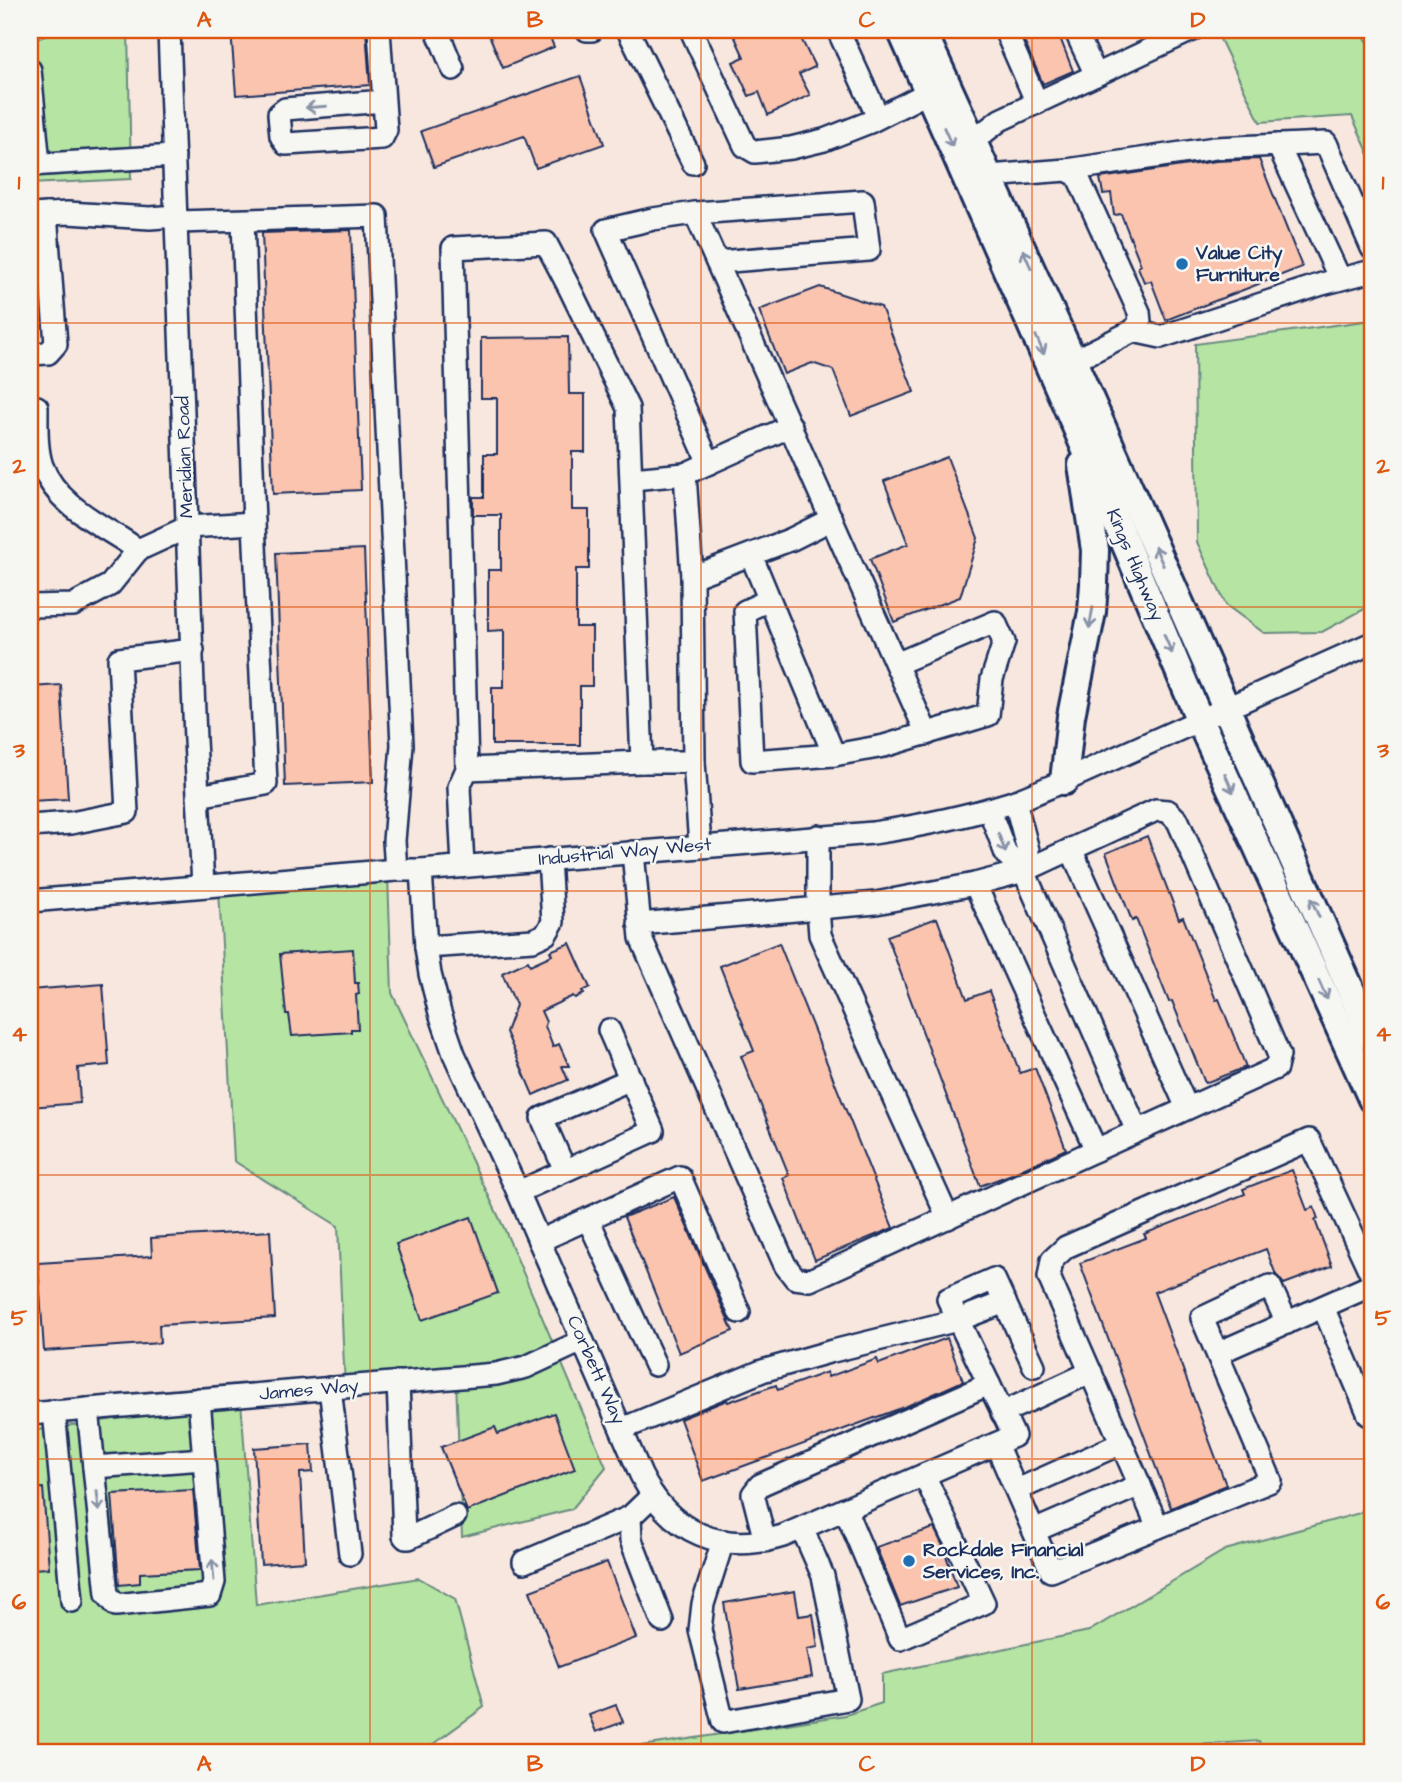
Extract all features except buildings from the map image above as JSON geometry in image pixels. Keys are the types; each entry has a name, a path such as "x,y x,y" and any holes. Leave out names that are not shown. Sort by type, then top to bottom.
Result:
{"main road":[{"name":"Kings Highway","path":"901,30 1077,429 1200,721 1372,1099"},
{"name":"Kings Highway","path":"922,30 1073,361 1372,1038"},
{"path":"1064,781 1071,716 1092,612 1094,584 1095,550 1077,429"}],"street":[{"name":"Meridian Road","path":"169,30 203,885"},
{"path":"379,30 386,130 382,138 286,144 281,136 279,114 285,109 384,102"},
{"path":"437,30 453,68"},
{"path":"628,30 693,163"},
{"path":"691,30 745,146 755,152 791,148 824,140 929,92"},
{"path":"838,30 878,117"},
{"path":"1005,30 1037,103"},
{"path":"1075,30 1096,75"},
{"path":"973,141 1000,120 1192,30"},
{"path":"30,70 35,164 174,156"},
{"path":"989,176 1067,170 1214,148 1326,143 1372,248"},
{"path":"1278,145 1339,279"},
{"path":"1067,170 1077,175 1139,312 1140,322 1133,331 1073,361"},
{"path":"709,463 606,230 695,213 863,201 869,250 717,262"},
{"path":"30,354 47,353 56,344 38,215 68,213 243,220 377,216 402,745 394,841 396,870"},
{"path":"695,213 927,734"},
{"path":"198,796 266,784 243,220"},
{"path":"463,866 459,787 467,769 453,248 546,243 628,408 642,762"},
{"path":"1133,331 1161,337 1339,279 1372,271"},
{"path":"37,407 42,465 51,482 71,505 138,550"},
{"path":"632,479 685,474 790,426"},
{"path":"685,474 692,577 694,762 700,846"},
{"path":"692,577 792,539 832,519"},
{"path":"30,606 73,605 110,585 138,550 188,527 254,523"},
{"path":"751,555 834,755"},
{"path":"769,600 745,611 752,761 834,755 884,746 988,715 992,679 1004,642 995,622 897,664"},
{"name":"Industrial Way West","path":"30,901 896,829 1015,801 1372,643"},
{"path":"30,825 71,823 127,812 119,659 193,650"},
{"path":"467,769 694,762"},
{"path":"1015,801 1028,850 1024,871"},
{"path":"989,808 1006,854 1024,871 1138,1131"},
{"path":"633,852 639,924 641,938 785,1265 795,1278 810,1280 1276,1068 1279,1055 1178,821 1168,811 1156,810 1024,871 975,884 876,903 639,924"},
{"path":"818,836 820,935 948,1218"},
{"path":"1071,849 1187,1108"},
{"path":"426,947 533,940 546,934 553,922 549,859"},
{"name":"Corbett Way","path":"421,870 426,947 440,1013 454,1054 568,1304 641,1475 670,1515 686,1527 723,1541 765,1541 783,1536 1005,1440"},
{"path":"975,884 1096,1150"},
{"path":"518,1192 653,1131 609,1030"},
{"path":"565,1170 542,1118 631,1079"},
{"path":"1158,1527 1049,1278 1052,1260 1066,1247 1309,1140 1372,1276"},
{"path":"539,1241 680,1177 739,1312"},
{"path":"588,1219 655,1365"},
{"path":"1218,1353 1372,1285"},
{"path":"958,1320 1002,1413 1005,1440 1017,1490 1051,1571 1271,1481 1202,1318 1270,1286 1287,1323"},
{"path":"622,1430 762,1371 958,1320 1005,1302 1034,1366"},
{"path":"1324,1307 1369,1415"},
{"name":"James Way","path":"30,1414 496,1374 526,1367 582,1341"},
{"path":"1002,1413 1091,1372"},
{"path":"398,1382 404,1536 409,1538 455,1516"},
{"path":"765,1541 753,1494 761,1485 989,1384"},
{"path":"330,1388 350,1554"},
{"path":"88,1409 107,1594 116,1605 210,1595 214,1582 199,1399"},
{"path":"54,1411 72,1601"},
{"path":"1017,1490 1122,1443"},
{"path":"94,1467 204,1459"},
{"path":"845,1509 900,1639 984,1603 924,1475"},
{"path":"1034,1531 1140,1485"},
{"path":"523,1562 630,1517 653,1495"},
{"path":"630,1517 631,1540 662,1621"},
{"path":"723,1541 703,1604 700,1630 723,1723 848,1699 823,1576 802,1528"}],"green space":[{"path":"60,30 128,30 131,179 30,184 30,39"},
{"path":"1220,30 1361,30 1372,50 1372,161 1352,116 1260,122 1219,37"},
{"path":"1372,320 1372,605 1322,632 1264,633 1226,605 1197,542 1195,344"},
{"path":"388,875 392,993 504,1228 606,1467 572,1509 462,1537 456,1379 345,1390 338,1226 234,1161 219,891"},
{"path":"241,1401 256,1605 419,1578 455,1599 484,1707 432,1745 434,1752 30,1752 30,1431"},
{"path":"1372,1497 1372,1752 1263,1752 1259,1741 1085,1752 603,1752 846,1715 882,1703 882,1674 1089,1631 1225,1550 1360,1513"}],"place":[{"name":"Value City Furniture","path":"1182,264"},
{"name":"Rockdale Financial Services, Inc.","path":"909,1561"}]}
